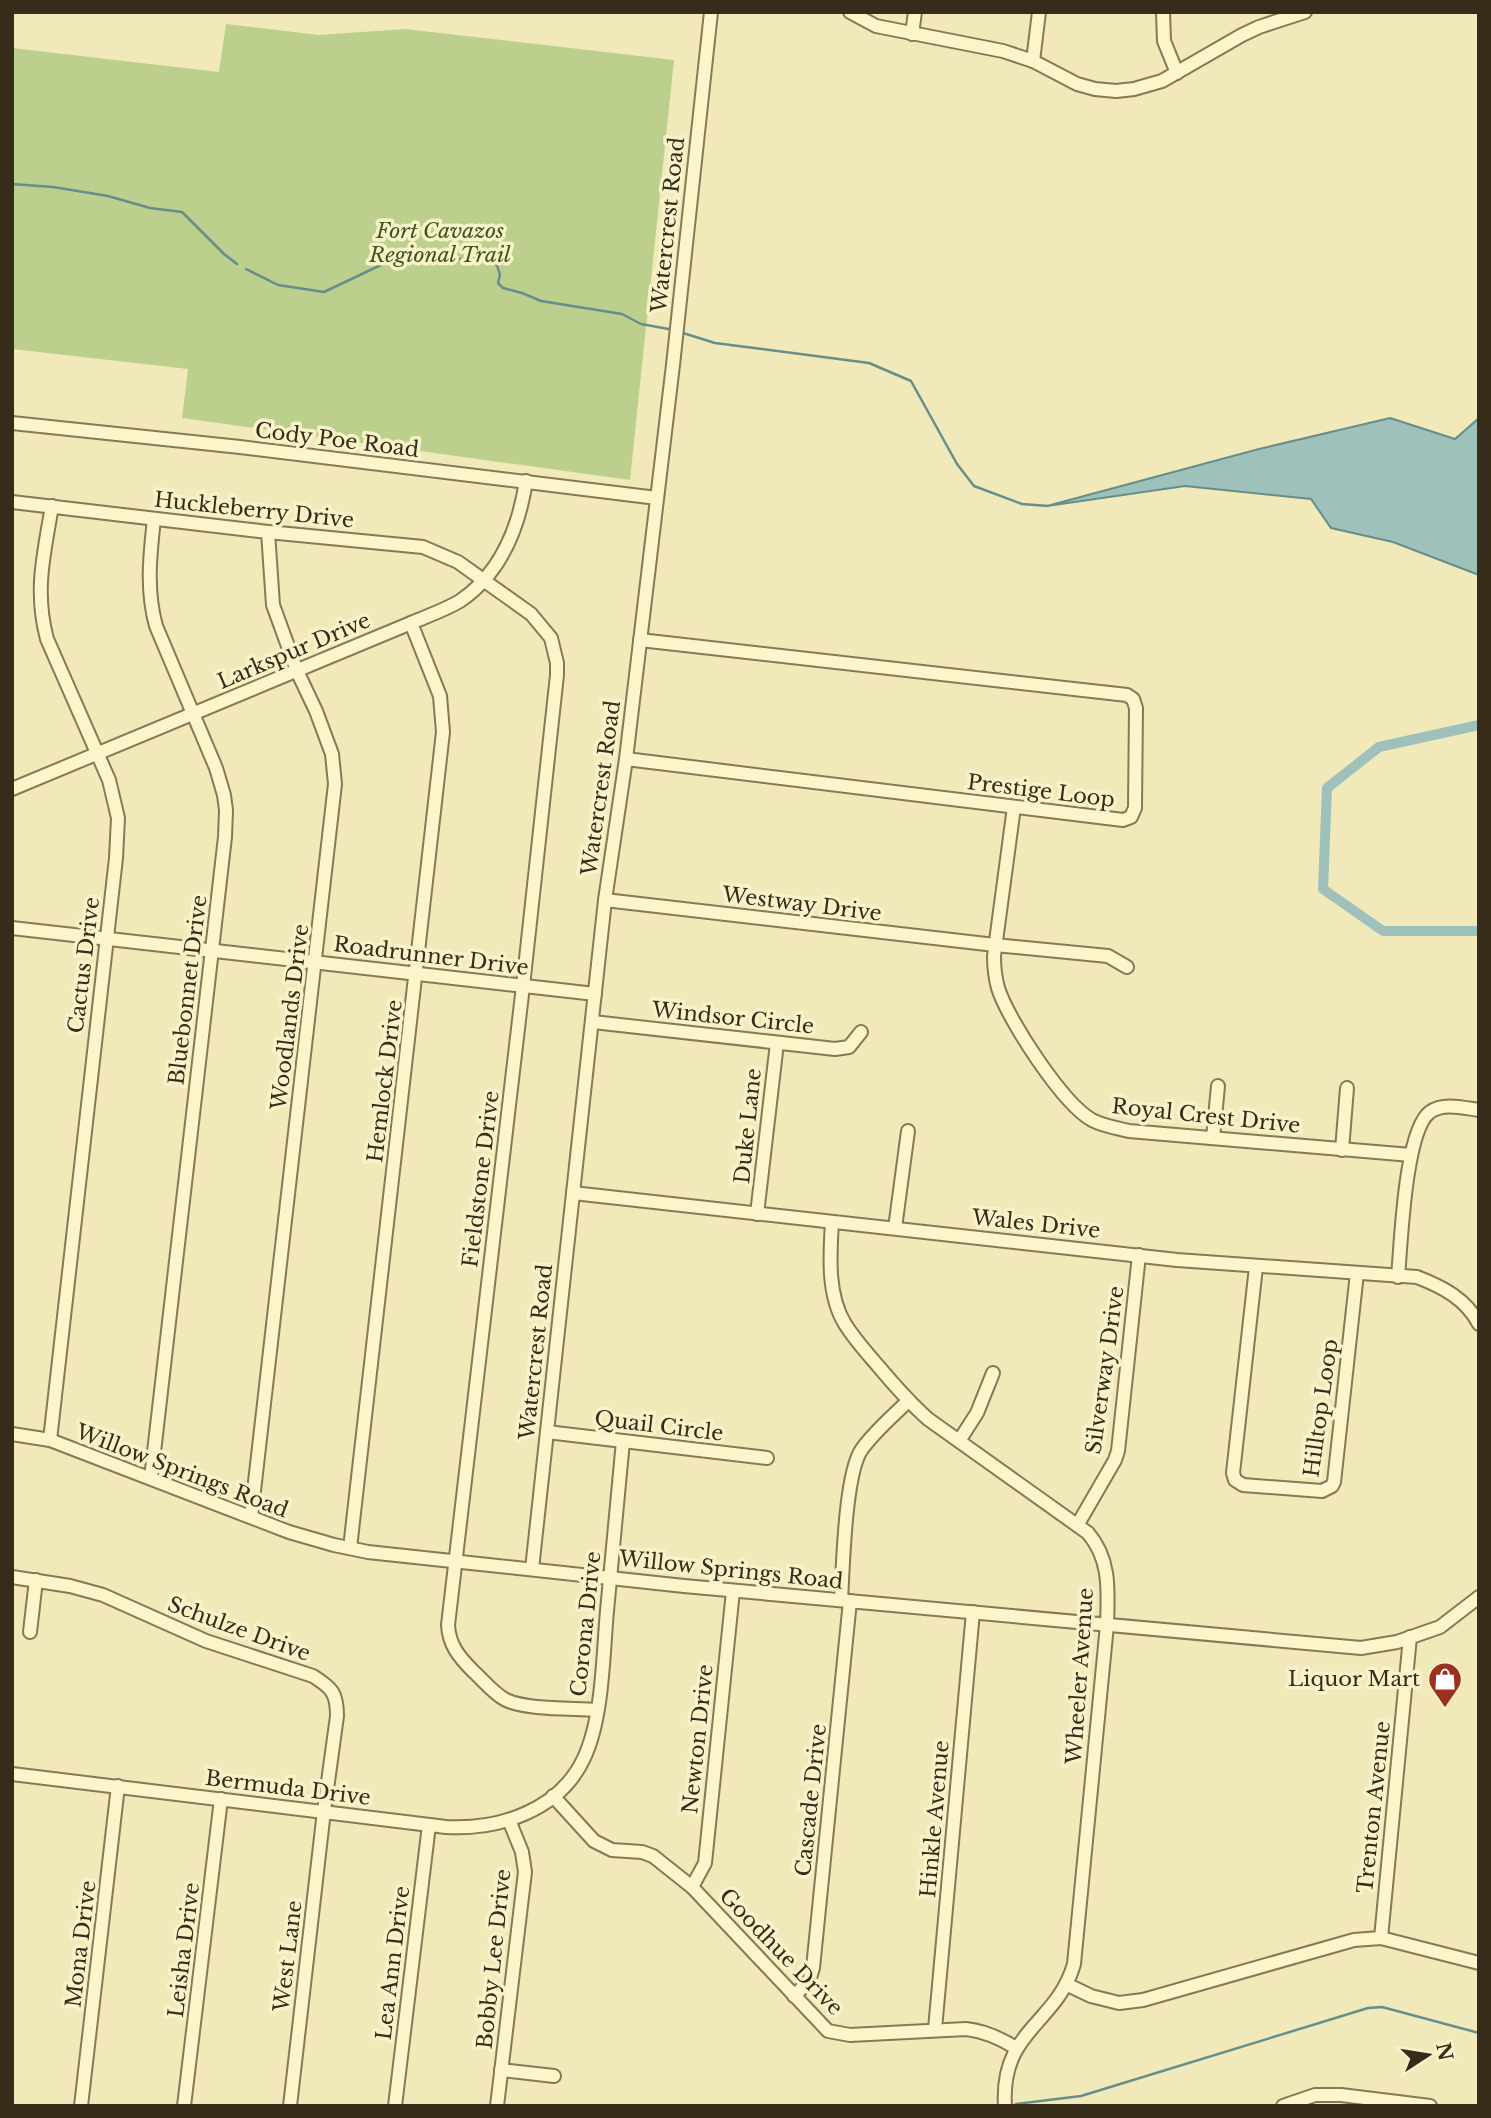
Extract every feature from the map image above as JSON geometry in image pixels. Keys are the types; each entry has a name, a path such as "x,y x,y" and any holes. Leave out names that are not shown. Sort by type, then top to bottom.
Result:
{"street":[{"name":"Watercrest Road","path":"532,1569 605,900 626,759 673,365 711,12"},
{"path":"850,12 876,26 986,47 1033,61 1077,84 1116,91 1147,86 1177,73 1259,27 1305,12"},
{"path":"912,34 915,12"},
{"path":"1033,61 1039,12"},
{"path":"1163,12 1164,41 1177,73"},
{"name":"Cody Poe Road","path":"12,423 240,447 657,498"},
{"name":"Larkspur Drive","path":"12,789 458,602 483,579 503,555 516,527 526,481"},
{"name":"Huckleberry Drive","path":"12,502 423,547 458,562 483,579"},
{"name":"Cactus Drive","path":"50,1440 116,858 118,818 98,753 47,639 41,617 40,578 52,506"},
{"name":"Bluebonnet Drive","path":"151,1478 226,810 216,768 156,626 151,607 149,558 154,519"},
{"name":"Woodlands Drive","path":"251,1517 335,783 332,754 273,605 268,532"},
{"name":"Fieldstone Drive","path":"483,579 531,614 547,631 557,663 523,986 454,1560 449,1636 461,1659 503,1699 523,1704 597,1710"},
{"name":"Hemlock Drive","path":"350,1548 443,732 440,696 411,623"},
{"name":"Prestige Loop","path":"626,759 1123,820 1131,817 1135,808 1136,708 1133,699 1126,695 640,640"},
{"name":"Royal Crest Drive","path":"1014,807 995,946 994,969 998,988 1013,1020 1060,1088 1082,1113 1093,1121 1129,1131 1411,1155"},
{"name":"Westway Drive","path":"605,900 995,946 1108,956 1127,967"},
{"name":"Roadrunner Drive","path":"12,928 595,994"},
{"name":"Windsor Circle","path":"593,1022 835,1049 849,1047 861,1032"},
{"name":"Duke Lane","path":"757,1214 777,1043"},
{"path":"1213,1138 1218,1086"},
{"path":"1342,1150 1347,1088"},
{"path":"1398,1277 1411,1155 1420,1123 1431,1111 1444,1106 1479,1110"},
{"path":"895,1228 908,1131"},
{"name":"Wales Drive","path":"573,1193 1255,1267 1417,1277 1452,1293 1474,1315 1479,1324"},
{"name":"Wheeler Avenue","path":"832,1222 832,1283 844,1322 860,1345 908,1401 959,1441 1077,1524 1095,1541 1105,1562 1108,1587 1107,1625 1074,1964 1066,1984 1016,2048 1009,2063 1006,2106"},
{"name":"Silverway Drive","path":"1077,1524 1118,1451 1139,1255"},
{"name":"Hilltop Loop","path":"1255,1267 1233,1473 1235,1480 1243,1485 1322,1491 1334,1482 1357,1273"},
{"path":"959,1441 976,1413 993,1373"},
{"name":"Cascade Drive","path":"794,1996 810,1981 813,1968 846,1600 850,1484 861,1450 908,1401"},
{"name":"Quail Circle","path":"547,1432 767,1458"},
{"name":"Willow Springs Road","path":"12,1434 50,1440 289,1532 350,1548 532,1569 733,1591 1361,1648 1386,1645 1440,1627 1479,1597"},
{"name":"Corona Drive","path":"552,1796 566,1784 584,1758 597,1710 623,1441"},
{"name":"Schulze Drive","path":"12,1577 103,1595 206,1641 313,1676 327,1685 337,1703 337,1716 324,1811"},
{"path":"30,1632 36,1580"},
{"name":"Newton Drive","path":"692,1887 705,1863 733,1591"},
{"name":"Willow Springs Road","path":"1459,1614 1479,1608"},
{"name":"Hinkle Avenue","path":"934,2029 974,1612"},
{"name":"Trenton Avenue","path":"1381,1938 1410,1637"},
{"name":"Bermuda Drive","path":"12,1774 461,1828 509,1820 538,1808 552,1796"},
{"name":"Mona Drive","path":"81,2106 118,1786"},
{"name":"Goodhue Drive","path":"552,1796 594,1841 611,1850 642,1852 653,1856 692,1887 828,2031 850,2035 934,2029 980,2031 1016,2048"},
{"name":"Leisha Drive","path":"184,2106 221,1799"},
{"name":"West Lane","path":"290,2106 324,1811"},
{"name":"Bobby Lee Drive","path":"497,2106 525,1872 522,1852 509,1820"},
{"name":"Lea Ann Drive","path":"395,2106 429,1825"},
{"path":"1066,1984 1091,1996 1119,2003 1143,2000 1354,1940 1381,1938 1479,1963"},
{"path":"501,2070 554,2076"},
{"path":"1283,2106 1315,2095 1342,2100 1430,2106"}],"green space":[{"name":"Fort Cavazos Regional Trail","path":"226,24 319,35 405,29 674,60 630,480 182,418 188,369 12,349 12,48 219,72"}],"water":[{"path":"1390,418 1455,439 1479,418 1479,575 1393,542 1331,528 1311,499 1185,486 1047,506 1259,449"}],"waterway":[{"path":"12,184 53,187 108,196 150,208 182,212 237,264"},
{"path":"246,269 278,285 324,292 383,264 477,258 497,265 500,275 498,283 503,288 541,301 622,314 641,324 674,330"},
{"path":"680,332 715,343 869,363 911,381 957,464 974,486 1022,504 1048,506"},
{"path":"1479,725 1379,747 1327,788 1323,889 1383,931 1479,931"},
{"path":"1016,2104 1081,2096 1368,2008 1382,2007 1479,2033"},
{"path":"992,2106 999,2105"}],"place":[{"name":"Liquor Mart","path":"1445,1709"}]}
